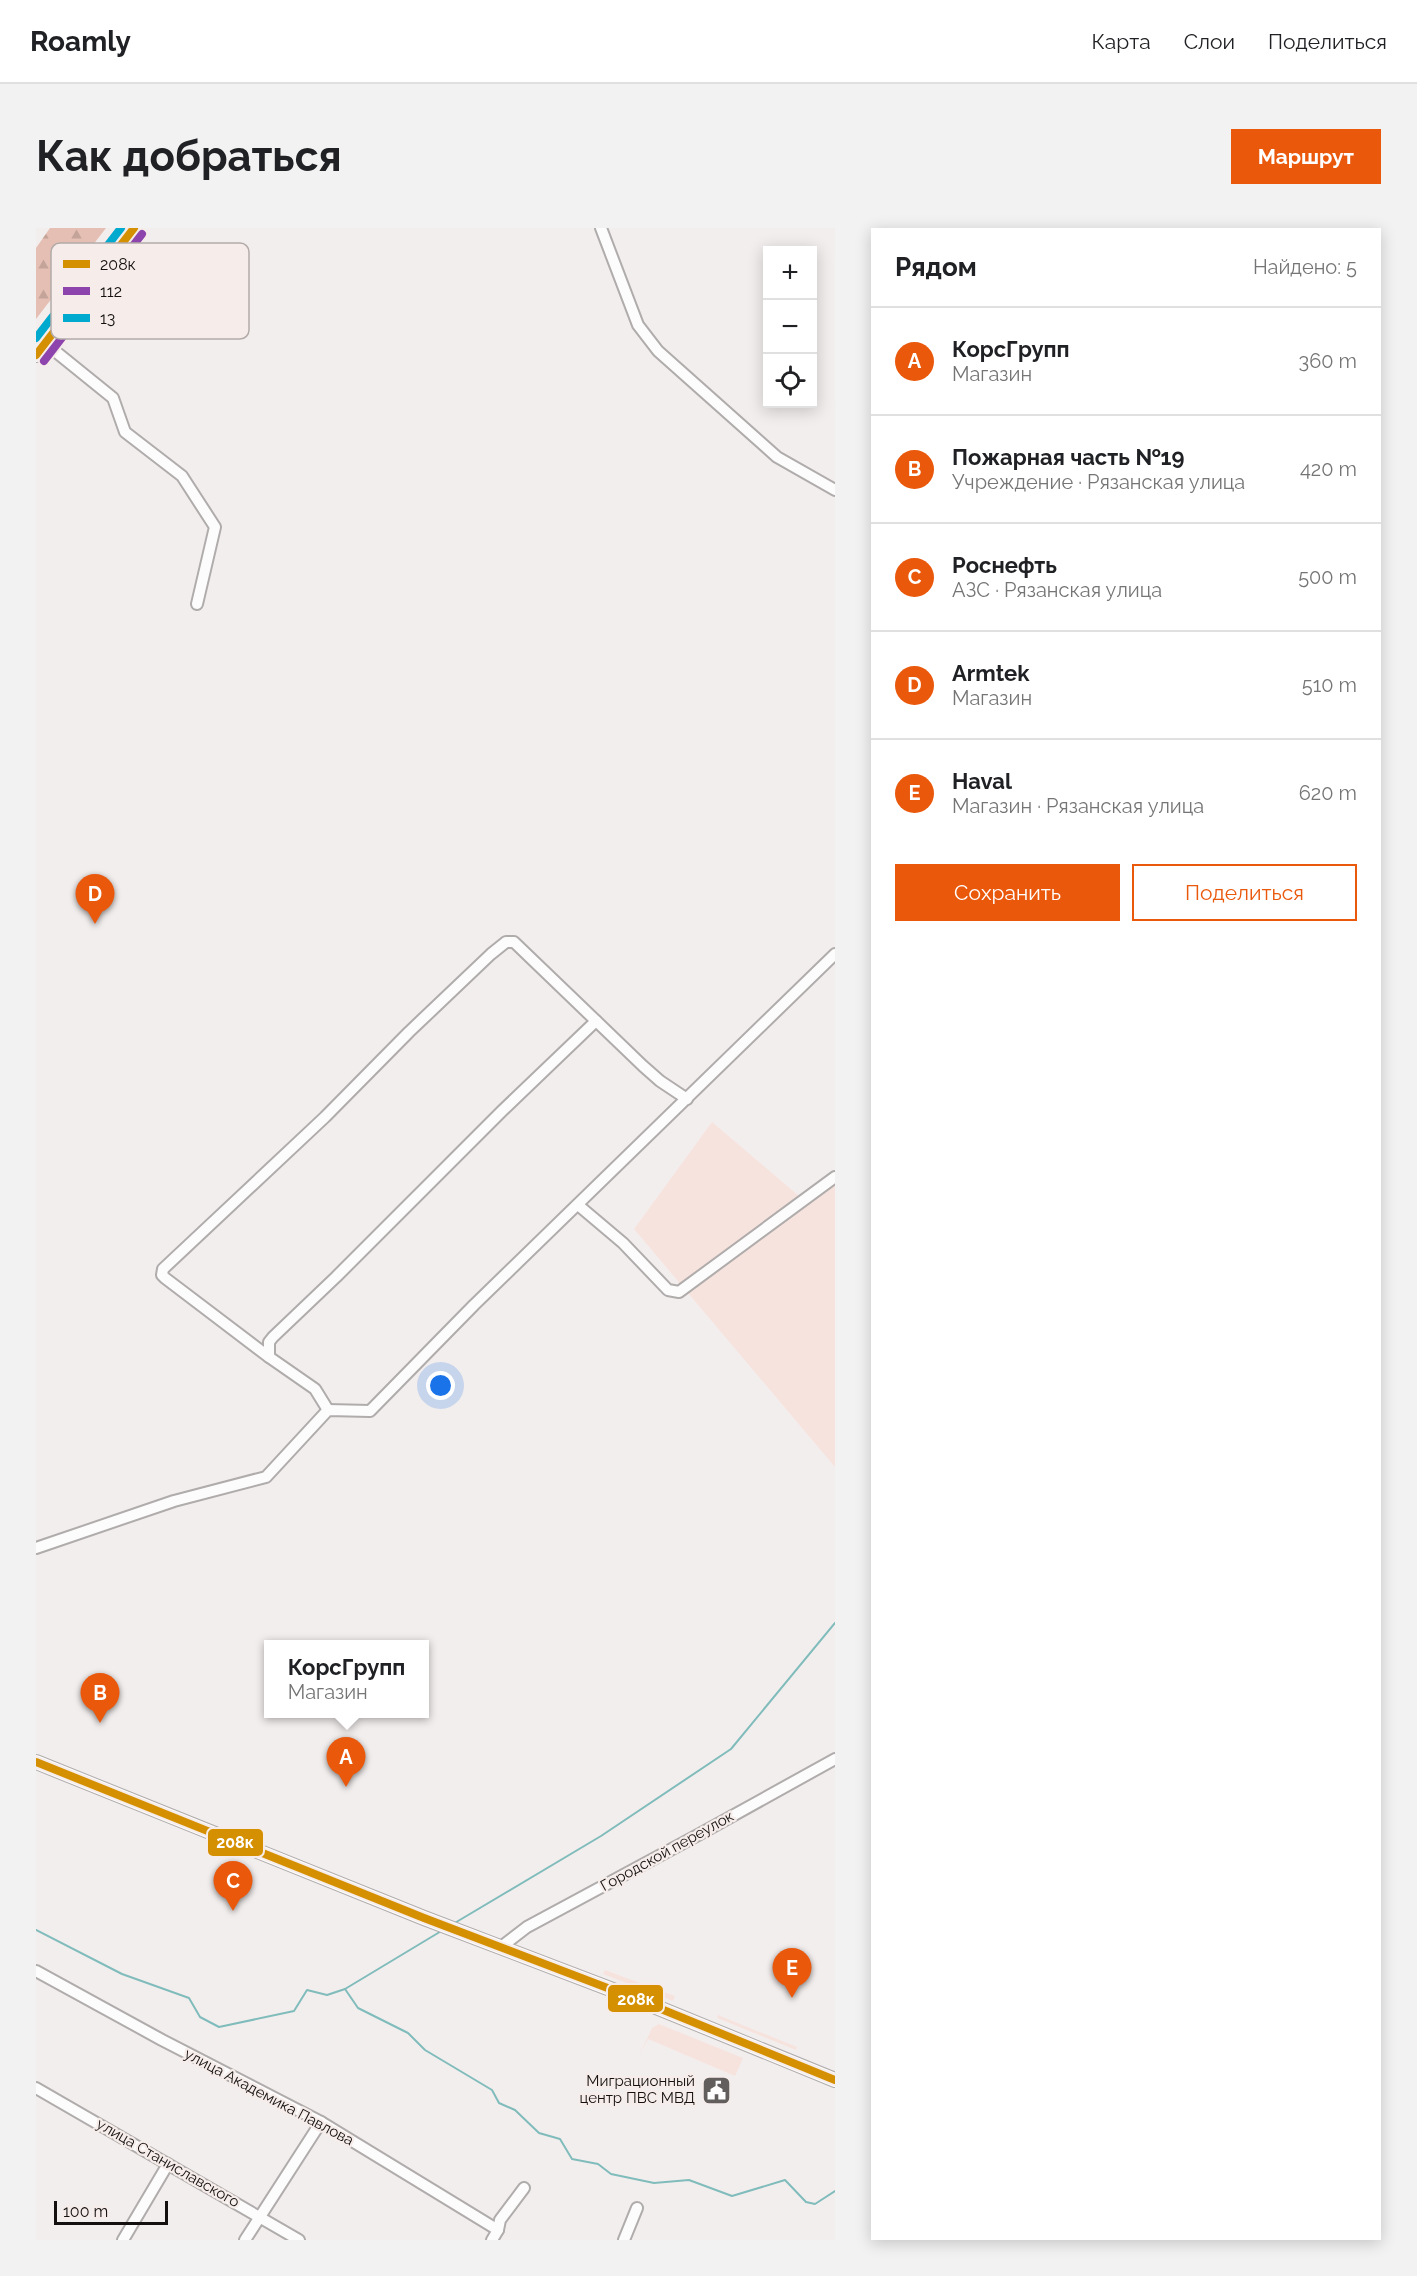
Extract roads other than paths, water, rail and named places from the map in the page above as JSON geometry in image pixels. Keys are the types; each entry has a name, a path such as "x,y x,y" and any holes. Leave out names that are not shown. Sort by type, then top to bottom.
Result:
{"main road":[{"path":"122,243 134,228"},
{"path":"36,355 51,335"},
{"path":"36,1762 430,1920 639,2000 835,2080"}],"street":[{"path":"601,228 638,326 658,351 777,457 835,490"},
{"path":"45,343 113,398 125,432 182,476 215,527 197,604"},
{"path":"328,1410 315,1389 165,1278 162,1275 163,1269 325,1117 409,1032 502,945 514,942 660,1081 687,1099"},
{"path":"36,1548 174,1501 266,1477 328,1410 370,1411 474,1305 835,954"},
{"path":"269,1357 269,1342 273,1337 596,1021"},
{"path":"578,1205 623,1243 668,1290 679,1292 835,1177"},
{"name":"Городской переулок","path":"501,1947 527,1927 835,1759"},
{"name":"улица Академика Павлова","path":"36,1971 162,2040 321,2122 498,2230"},
{"name":"улица Станиславского","path":"36,2088 299,2240"},
{"path":"245,2240 321,2122"},
{"path":"123,2240 168,2164"},
{"path":"492,2240 498,2230 500,2220 524,2188"},
{"path":"624,2240 636,2208"}],"waterway":[{"path":"453,1924 601,1836 731,1749 835,1623"},
{"path":"36,1930 122,1974 189,1998 200,2017 219,2027 294,2011 307,1990 327,1995 345,1989 358,2008 408,2033 425,2050 492,2090 499,2103 515,2110 539,2133 560,2139 572,2159 598,2164 611,2174 654,2183 689,2180 732,2196 785,2180 806,2202 815,2204 835,2191"},
{"path":"345,1989 443,1930"}],"place":[{"name":"Armtek","path":"95,924"},
{"name":"Пожарная часть №19","path":"100,1723"},
{"name":"КорсГрупп","path":"346,1787"},
{"name":"Роснефть","path":"233,1911"},
{"name":"Haval","path":"792,1998"},
{"name":"Миграционный центр ПВС МВД","path":"716,2090"}]}
